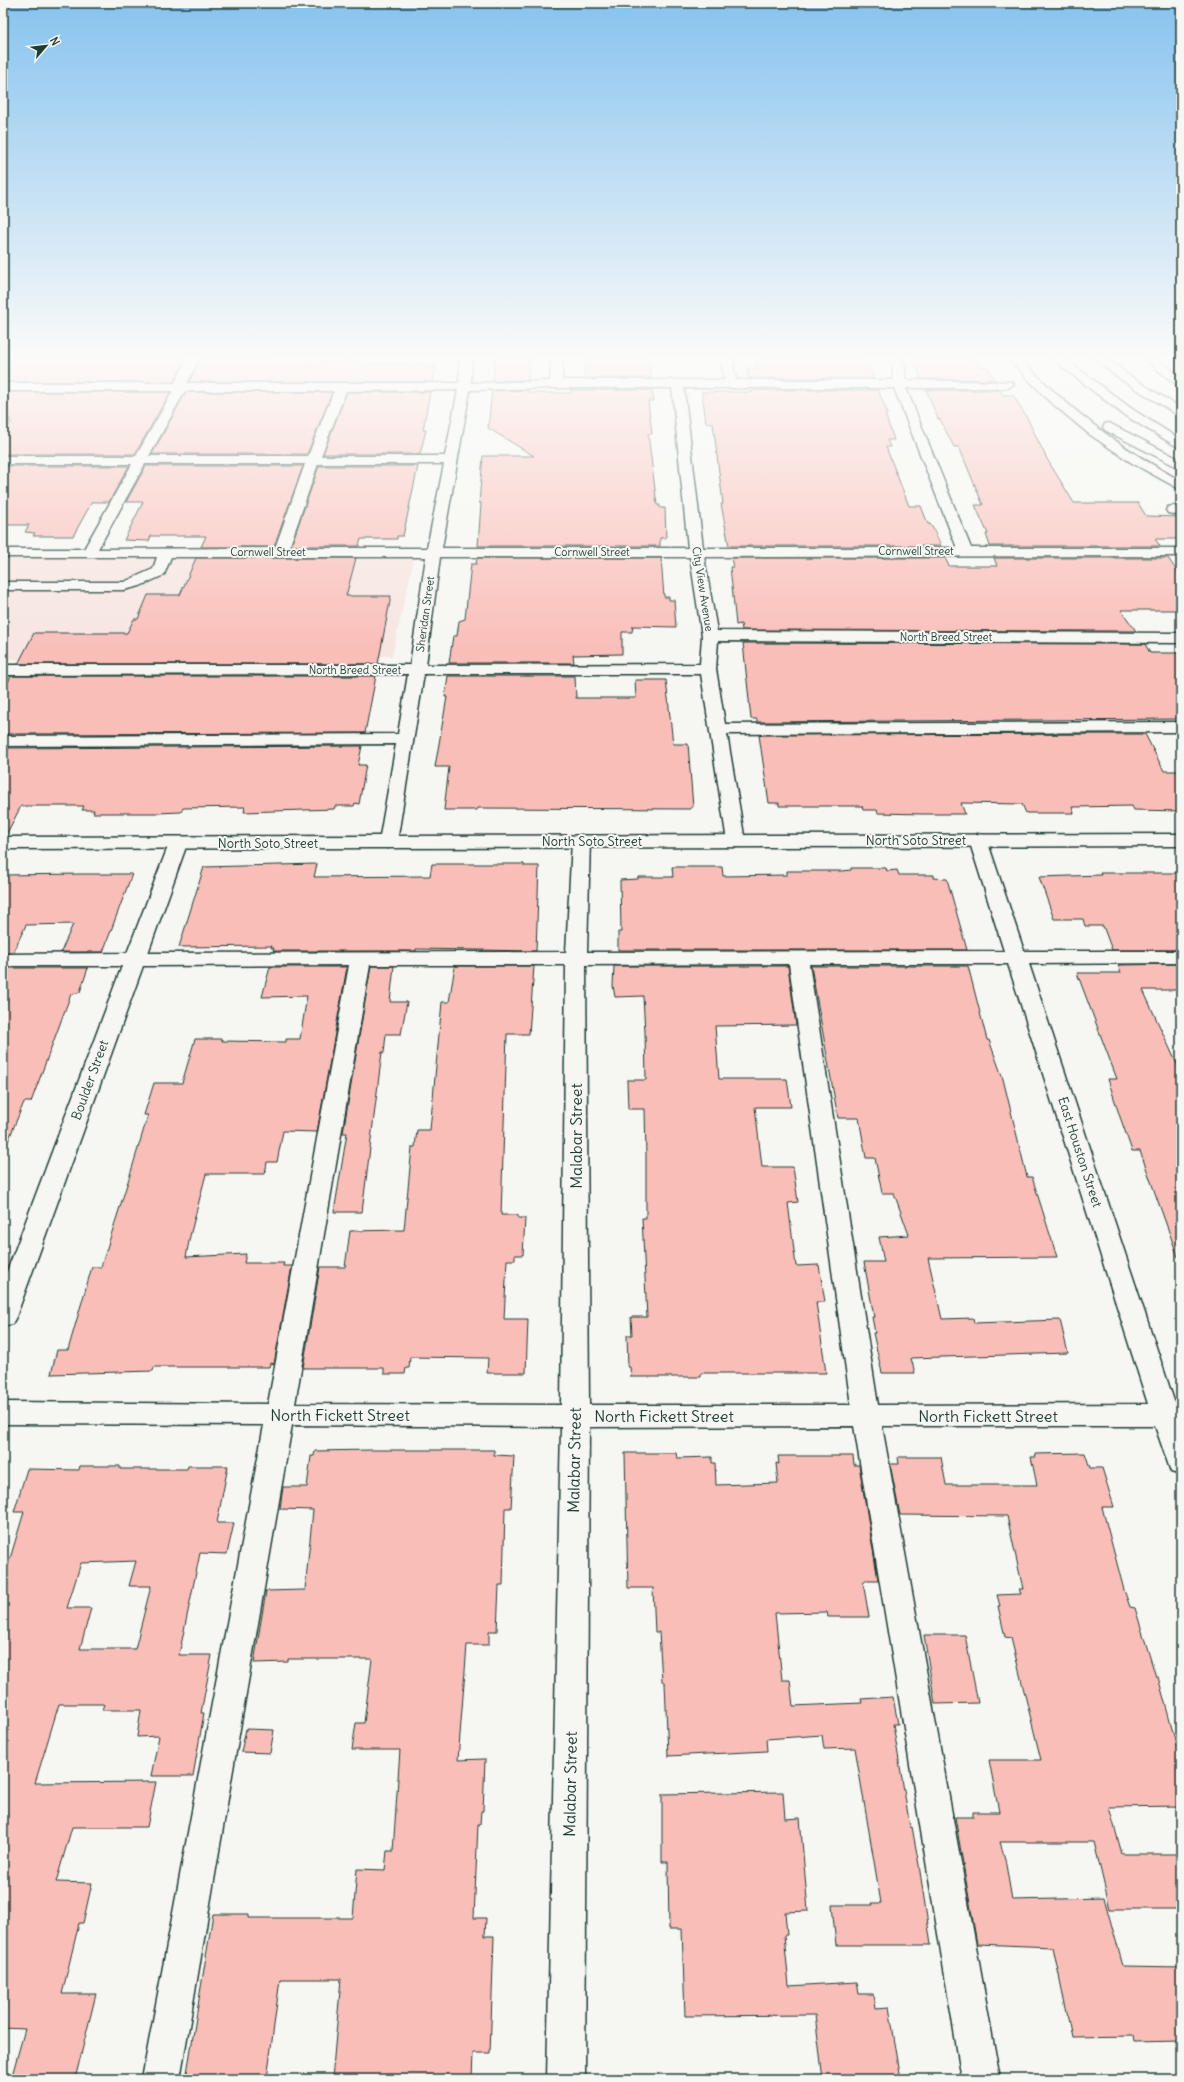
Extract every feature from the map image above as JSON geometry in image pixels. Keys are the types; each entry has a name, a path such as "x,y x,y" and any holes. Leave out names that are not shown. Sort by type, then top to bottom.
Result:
{"main road":[{"path":"90,552 144,455"},
{"path":"281,552 314,455"},
{"name":"Sheridan Street","path":"388,842 417,670 434,551 451,455"},
{"name":"City View Avenue","path":"686,455 696,552 710,636 708,669 736,841"},
{"path":"927,455 965,552"},
{"path":"1128,455 1146,467 1181,486"},
{"path":"1163,455 1181,465"},
{"path":"3,460 450,460"},
{"name":"Cornwell Street","path":"3,553 434,551 1181,552"},
{"path":"3,586 124,586 136,583 159,572 166,552"},
{"path":"127,572 159,572"},
{"name":"North Breed Street","path":"710,636 1181,638"},
{"name":"North Breed Street","path":"3,670 708,669"},
{"path":"718,729 1181,727"},
{"path":"3,741 406,739"},
{"name":"East Houston Street","path":"978,840 1016,957 1173,1415 1181,1464"},
{"name":"North Soto Street","path":"3,844 1181,840"},
{"name":"Malabar Street","path":"566,2079 575,1416 576,957 581,842"},
{"name":"Boulder Street","path":"3,1317 178,844"},
{"path":"3,960 576,957 1181,957"},
{"path":"798,957 866,1416 981,2079"},
{"path":"161,2079 361,958"},
{"name":"North Fickett Street","path":"3,1413 575,1416 1173,1415"}],"shaded area":[{"path":"3,558 414,559 392,656 3,659"}],"building":[{"path":"533,455 651,455 657,505 660,505 660,508 665,508 666,538 660,538 660,546 478,546 481,503 479,503 483,456 534,456"},
{"path":"717,455 889,455 909,506 921,506 928,524 930,524 934,530 941,546 729,546 721,504 723,504"},
{"path":"962,455 1045,455 1074,503 1138,503 1146,516 1181,517 1181,539 1155,539 1160,546 990,546 986,534 988,534 975,505 983,505"},
{"path":"3,466 129,466 109,502 92,502 73,536 33,536 35,533 25,532 29,525 3,525"},
{"path":"146,466 303,466 274,547 201,547 206,536 151,536 149,541 124,540 143,502 126,502"},
{"path":"319,466 418,466 403,536 397,536 397,539 361,539 359,546 291,546"},
{"path":"196,558 356,558 346,596 391,596 378,664 18,664 34,633 127,633 134,619 138,619 148,595 180,595"},
{"path":"477,558 661,558 664,597 669,597 669,600 674,600 676,627 633,626 632,632 622,632 622,654 573,655 574,663 449,663 453,636 457,636 459,621 465,619 471,564 476,564"},
{"path":"731,558 945,558 949,566 997,566 994,558 1168,558 1181,577 1181,610 1121,610 1136,631 742,630 741,624 736,625 730,567 733,567"},
{"path":"743,643 1145,644 1150,653 1181,653 1181,719 757,722 757,719 751,719"},
{"path":"11,676 376,676 365,733 3,734 3,692"},
{"path":"448,676 575,676 576,698 636,698 635,680 666,680 673,744 688,744 693,807 691,807 691,809 478,808 477,810 444,810 449,767 435,767 447,697 445,697"},
{"path":"1145,734 1164,771 1181,771 1181,811 1134,810 1132,806 1072,807 1074,813 1026,813 1022,804 961,803 965,814 923,814 878,813 877,810 863,810 862,806 779,806 779,803 769,803 759,735"},
{"path":"362,746 358,765 366,765 359,804 355,803 354,806 335,806 334,809 244,812 245,807 183,808 181,812 157,813 93,813 94,810 82,810 84,806 21,806 6,835 3,836 3,748"},
{"path":"317,864 314,877 430,876 432,864 524,864 524,866 539,866 536,951 416,949 416,951 273,951 274,948 271,948 272,946 179,947 204,867"},
{"path":"672,867 722,867 723,876 787,875 787,871 842,871 851,870 851,868 886,868 887,871 897,870 899,875 934,875 934,878 947,879 967,950 618,950 618,932 621,932 620,880 638,879 638,877 673,877"},
{"path":"1100,873 1181,873 1181,950 1112,950 1103,926 1085,926 1083,919 1054,919 1039,877 1101,875"},
{"path":"132,874 103,952 61,952 73,924 26,925 13,952 3,952 3,875"},
{"path":"1181,964 1181,990 1143,990 1181,1073 1181,1256 1178,1257 1140,1151 1132,1151 1108,1079 1117,1079 1077,973 1121,973 1118,965"},
{"path":"371,966 394,966 390,1002 407,1002 401,1034 386,1034 384,1053 382,1052 362,1212 334,1212 347,1133 343,1133"},
{"path":"455,966 534,966 529,1034 507,1034 501,1215 518,1215 518,1218 525,1218 523,1255 515,1255 515,1260 507,1260 504,1319 528,1319 526,1373 487,1373 488,1358 410,1357 409,1368 406,1368 405,1374 384,1374 384,1368 303,1368 320,1267 345,1267 350,1231 404,1230 412,1147 415,1147 417,1130 430,1130 442,1002 449,1002"},
{"path":"614,966 788,966 796,1025 715,1026 719,1079 787,1079 791,1107 755,1107 762,1167 793,1167 798,1202 788,1203 796,1266 819,1265 825,1302 816,1302 826,1373 701,1373 701,1377 631,1377 630,1367 628,1367 627,1335 632,1335 631,1317 647,1317 642,1218 646,1218 646,1156 645,1109 628,1109 627,1080 646,1080 645,1032 643,996 615,997 613,986"},
{"path":"811,966 968,966 987,1040 989,1040 1003,1079 1027,1177 1032,1177 1057,1257 928,1258 942,1319 973,1318 974,1323 1060,1320 1068,1353 911,1358 915,1373 882,1373 873,1333 875,1333 872,1317 874,1317 864,1262 884,1262 879,1237 909,1235 894,1193 882,1193 875,1158 866,1158 859,1118 838,1118"},
{"path":"270,967 347,967 317,1132 283,1131 277,1162 267,1162 265,1174 206,1174 186,1257 246,1254 244,1263 284,1263 283,1266 292,1266 274,1364 270,1363 269,1367 154,1367 153,1371 51,1374 57,1350 68,1350 92,1267 101,1267 148,1115 144,1115 154,1083 182,1083 195,1039 286,1042 286,1039 300,1039 307,996 262,997"},
{"path":"3,968 88,968 80,992 71,994 31,1102 24,1102 4,1151"},
{"path":"494,1450 494,1455 514,1456 511,1508 505,1508 503,1585 499,1585 497,1631 489,1631 489,1645 467,1645 458,1760 485,1759 483,1811 481,1811 480,1824 478,1824 474,1918 486,1918 485,1936 494,1936 490,2053 473,2053 472,2079 332,2079 341,1979 280,1979 267,2079 186,2079 213,1914 249,1914 249,1918 353,1918 357,1869 385,1870 387,1851 393,1851 400,1750 352,1750 356,1723 364,1723 372,1659 288,1659 288,1662 254,1663 266,1591 305,1590 313,1510 280,1509 283,1487 307,1487 311,1456 314,1456 315,1451"},
{"path":"625,1453 676,1453 677,1458 712,1457 712,1463 715,1463 716,1485 778,1483 776,1463 779,1464 778,1456 853,1456 854,1465 859,1465 878,1580 865,1580 865,1582 863,1582 869,1617 828,1617 827,1612 775,1613 782,1680 790,1680 793,1706 862,1703 861,1699 893,1697 898,1724 893,1724 910,1827 912,1827 919,1865 931,1945 836,1945 832,1905 873,1905 872,1903 881,1903 855,1748 824,1749 822,1735 766,1739 767,1751 668,1756 665,1683 662,1681 659,1632 655,1632 653,1588 628,1588"},
{"path":"1085,1453 1090,1468 1102,1468 1114,1507 1102,1507 1124,1590 1130,1607 1135,1608 1156,1677 1158,1677 1181,1762 1181,1806 1109,1807 1122,1854 1181,1854 1181,1909 1110,1909 1094,1842 1000,1842 1005,1859 1012,1900 1104,1898 1123,1966 1181,1967 1181,2041 1134,2042 1133,2036 1072,2037 1053,1947 977,1944 955,1817 973,1817 973,1812 999,1812 989,1760 1041,1760 1011,1638 1005,1637 998,1606 1000,1606 997,1595 1021,1594 1019,1589 1023,1589 1007,1516 900,1515 890,1464 899,1464 898,1457 941,1457 946,1485 1037,1485 1031,1457 1036,1457 1035,1454"},
{"path":"80,1466 120,1466 120,1469 187,1469 188,1466 228,1466 217,1523 234,1523 227,1554 200,1553 179,1655 212,1655 201,1713 204,1713 193,1776 151,1776 159,1736 137,1737 141,1710 102,1710 104,1704 59,1704 35,1783 156,1782 147,1827 72,1827 56,1882 92,1883 83,1923 79,1923 62,1994 96,1994 75,2079 11,2079 25,2029 3,2028 3,1582 24,1512 14,1512 27,1469 79,1470","holes":["136,1561 129,1586 151,1586 135,1649 80,1649 91,1608 67,1608 81,1563"]},
{"path":"924,1635 965,1635 978,1703 935,1704"},
{"path":"246,1729 274,1730 270,1753 241,1752"},
{"path":"783,1792 785,1819 800,1818 808,1911 785,1912 787,1935 784,1935 789,1986 857,1982 859,1994 873,1994 875,2008 889,2007 901,2079 823,2079 815,2015 685,2016 682,1929 669,1929 668,1862 662,1862 662,1794"}]}
